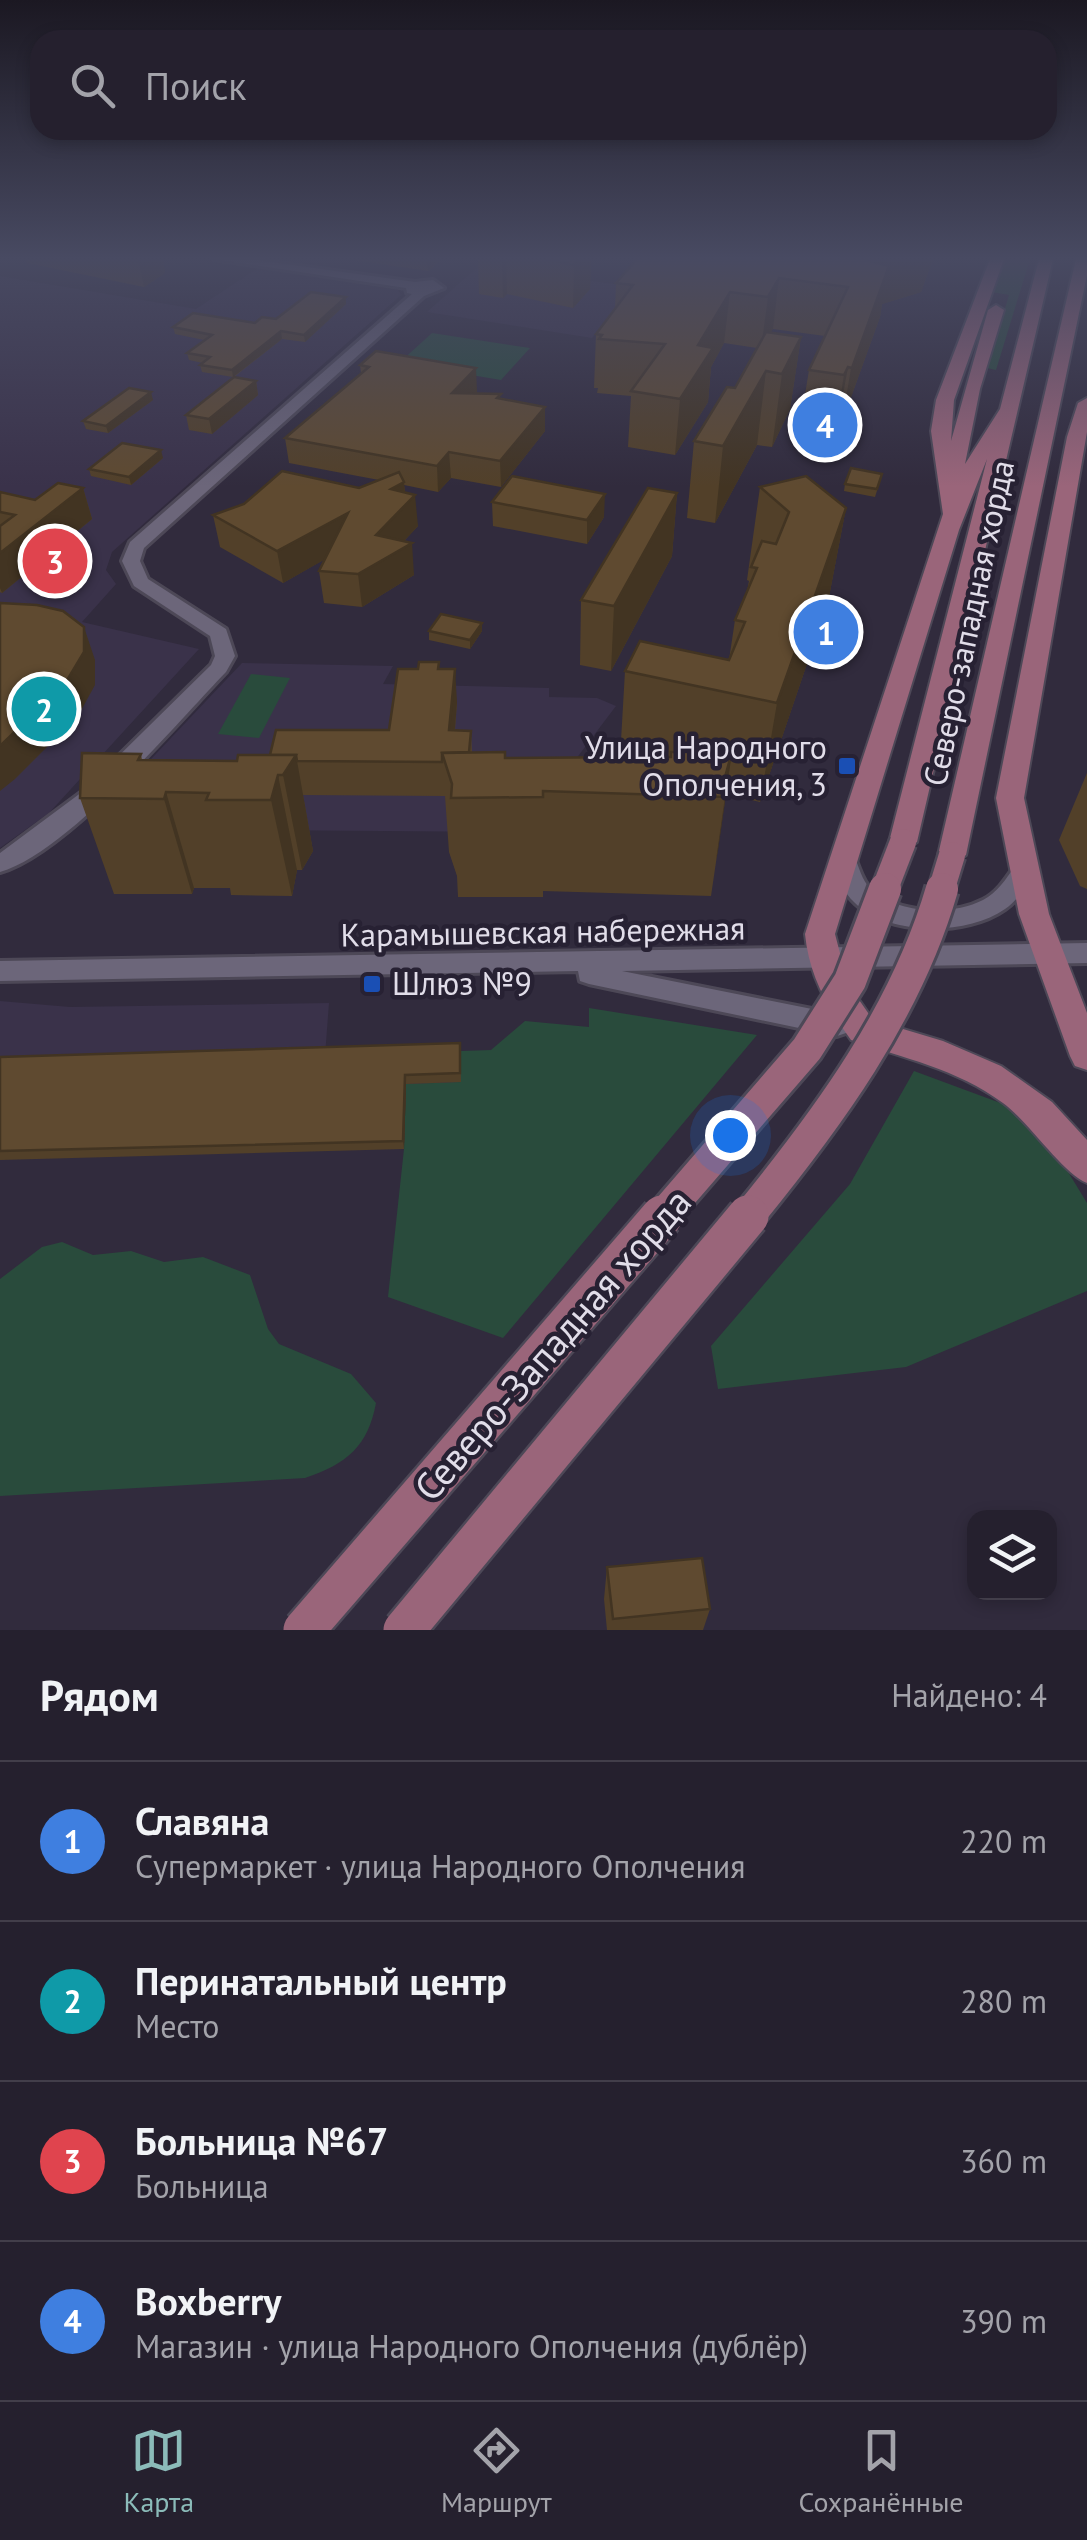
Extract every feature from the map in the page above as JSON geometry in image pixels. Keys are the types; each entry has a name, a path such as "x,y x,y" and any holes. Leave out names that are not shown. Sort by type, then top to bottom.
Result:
{"main road":[{"path":"951,512 940,431 945,400 969,335"},
{"path":"951,512 954,465 988,335"},
{"name":"Северо-западная хорда","path":"903,842 1027,335"},
{"name":"Северо-западная хорда","path":"952,855 1066,335"},
{"path":"1087,403 1064,502 1010,798 1023,872 1048,954 1087,1056"},
{"path":"1050,405 1064,502"},
{"path":"1007,412 973,462 951,512 936,573 820,934 822,958 833,991 862,1030 940,1050 994,1076 1039,1110 1087,1167"},
{"name":"Северо-Западная хорда","path":"304,1630 807,1049 850,982 903,842"},
{"name":"Северо-Западная хорда","path":"404,1630 778,1180 856,1071 900,999 931,927 952,855"}],"street":[{"path":"0,864 60,828 94,798 219,668 225,656 219,633 140,582 131,561 136,546 367,335"},
{"path":"845,861 852,888 865,902 883,912 905,915 978,912 995,905 1023,872"},
{"name":"Карамышевская набережная","path":"0,972 526,966 1087,953"},
{"path":"526,966 663,987 862,1030"}],"shaded area":[{"path":"0,335 356,335 112,552 106,570 116,584 82,622 199,649 49,813 0,848"},
{"path":"242,663 393,666 383,684 549,688 549,697 597,698 616,706 526,825 526,832 141,829 118,794"},
{"path":"0,1001 70,1007 329,1003 325,1056 461,1051 461,1082 0,1160"}],"green space":[{"path":"430,335 530,348 501,380 399,363"},
{"path":"997,335 1007,335 996,370 987,368"},
{"path":"251,674 290,678 259,738 218,734"},
{"path":"589,1008 757,1035 503,1338 388,1297 404,1149 406,1084 460,1082 461,1051 491,1050 525,1021 589,1027"},
{"path":"914,1071 1022,1111 1056,1152 1087,1203 1087,1291 906,1367 718,1389 711,1346 850,1184"},
{"path":"62,1242 93,1255 131,1251 164,1262 203,1257 250,1275 268,1329 279,1344 351,1374 376,1403 361,1442 344,1459 305,1478 0,1496 0,1279 42,1247"}],"building":[{"path":"212,335 276,335 232,370 200,365 210,357 187,353"},
{"path":"602,335 704,335 698,345 713,348 680,399 631,391 665,344 599,339"},
{"path":"764,335 801,337 782,374 766,371 723,446 694,441 727,387 735,388"},
{"path":"825,335 864,335 852,368 848,367 844,375 809,370"},
{"path":"376,351 476,368 452,393 501,394 497,398 545,407 500,461 449,452 437,466 285,438 369,367 360,365"},
{"path":"234,377 256,381 209,419 186,415"},
{"path":"129,388 151,392 106,426 83,421"},
{"path":"122,443 161,450 129,477 89,469"},
{"path":"851,468 882,474 877,489 845,484"},
{"path":"282,471 359,488 399,472 404,482 391,489 415,495 376,535 412,543 358,574 319,571 348,513 277,551 213,515 244,504"},
{"path":"512,476 605,494 587,520 492,502"},
{"path":"806,476 846,508 777,703 625,671 640,641 729,660 745,622 735,620 757,568 751,567 762,541 776,544 789,512 760,487"},
{"path":"58,483 83,488 0,553 0,526 15,515 0,512 0,492 35,500"},
{"path":"648,488 677,493 614,606 581,600"},
{"path":"0,603 63,611 84,627 84,652 66,682 0,746"},
{"path":"441,614 482,623 470,640 429,631"},
{"path":"419,662 439,662 438,669 455,669 449,730 471,731 469,752 442,753 442,762 297,761 296,755 270,755 276,730 389,730 398,669 418,669"},
{"path":"505,752 505,758 671,757 671,752 732,752 723,784 725,797 543,791 543,797 451,798 452,784 442,753"},
{"path":"82,753 141,754 138,760 237,761 238,755 296,755 283,775 278,775 271,800 206,800 209,793 166,792 164,799 80,798"},
{"path":"460,1043 460,1073 405,1075 403,1141 0,1151 0,1057"},
{"path":"702,1558 710,1609 613,1619 607,1567"}],"place":[{"name":"Boxberry","path":"825,425"},
{"name":"Больница №67","path":"55,561"},
{"name":"Славяна","path":"826,632"},
{"name":"Перинатальный центр","path":"44,709"},
{"name":"Улица Народного Ополчения, 3","path":"847,766"},
{"name":"Шлюз №9","path":"372,984"}]}
